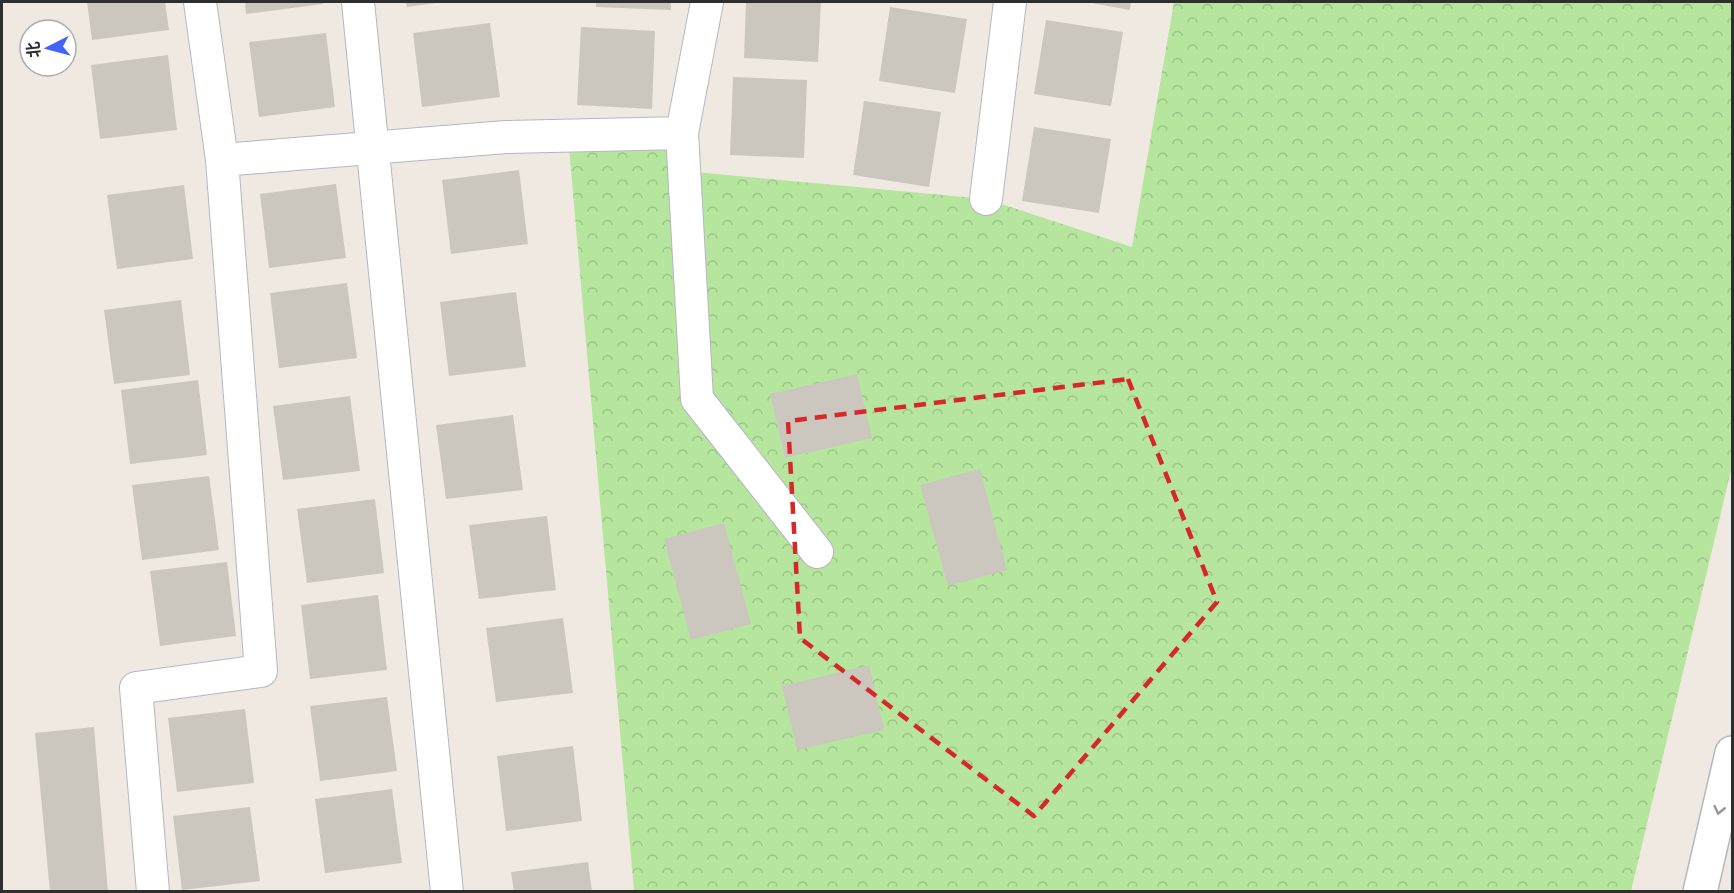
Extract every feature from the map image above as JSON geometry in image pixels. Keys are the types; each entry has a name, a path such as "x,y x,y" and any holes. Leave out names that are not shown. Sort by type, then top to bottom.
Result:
{"main road":[{"path":"1700,891 1732,753"}],"street":[{"path":"153,891 136,688 261,671 222,160 200,2"},
{"path":"358,2 447,891"},
{"path":"707,2 682,133 697,399 817,552"},
{"path":"986,199 1010,2"},
{"path":"222,160 506,137 682,133"}],"highlighted area":[{"path":"1128,379 1217,602 1034,816 800,638 788,421"}],"green space":[{"path":"1174,2 1732,2 1732,466 1631,891 634,891 568,136 682,133 684,171 986,199 1132,247"}],"building":[{"path":"87,2 165,2 169,30 92,40"},
{"path":"245,2 323,2 323,4 246,14"},
{"path":"406,2 435,2 436,3 407,7"},
{"path":"596,2 671,2 671,10 596,7"},
{"path":"746,2 821,2 818,62 744,58"},
{"path":"1086,2 1131,2 1130,10"},
{"path":"890,7 967,19 955,93 879,81"},
{"path":"1046,20 1123,32 1111,106 1034,94"},
{"path":"490,23 500,97 422,107 413,33"},
{"path":"581,27 655,31 652,109 577,105"},
{"path":"326,33 335,107 259,117 249,42"},
{"path":"168,55 177,130 100,139 91,65"},
{"path":"733,77 807,80 804,158 730,155"},
{"path":"864,101 941,112 929,187 853,175"},
{"path":"1034,127 1111,139 1099,213 1022,201"},
{"path":"519,170 528,244 451,254 442,180"},
{"path":"336,184 346,258 269,268 260,194"},
{"path":"184,185 193,259 117,269 107,195"},
{"path":"347,283 357,358 279,368 270,293"},
{"path":"516,292 526,367 449,376 440,302"},
{"path":"181,300 190,375 114,384 104,310"},
{"path":"857,374 872,438 785,458 770,394"},
{"path":"198,380 207,455 130,464 121,390"},
{"path":"350,396 360,471 283,480 273,406"},
{"path":"513,415 523,490 446,499 436,425"},
{"path":"980,469 1007,570 948,586 920,485"},
{"path":"209,476 219,550 142,560 132,485"},
{"path":"375,499 384,573 307,583 297,509"},
{"path":"547,516 556,590 479,599 469,525"},
{"path":"724,523 751,624 691,640 664,539"},
{"path":"227,562 236,636 160,646 150,571"},
{"path":"378,595 387,670 310,679 301,605"},
{"path":"563,618 573,693 496,702 486,628"},
{"path":"869,665 884,730 797,750 782,686"},
{"path":"387,697 397,771 320,781 310,706"},
{"path":"245,709 254,783 177,792 168,718"},
{"path":"94,727 108,892 50,892 35,733"},
{"path":"573,746 582,821 506,831 497,756"},
{"path":"392,789 402,863 325,873 315,799"},
{"path":"250,807 260,881 182,890 173,816"},
{"path":"588,862 592,892 514,892 511,872"}]}
